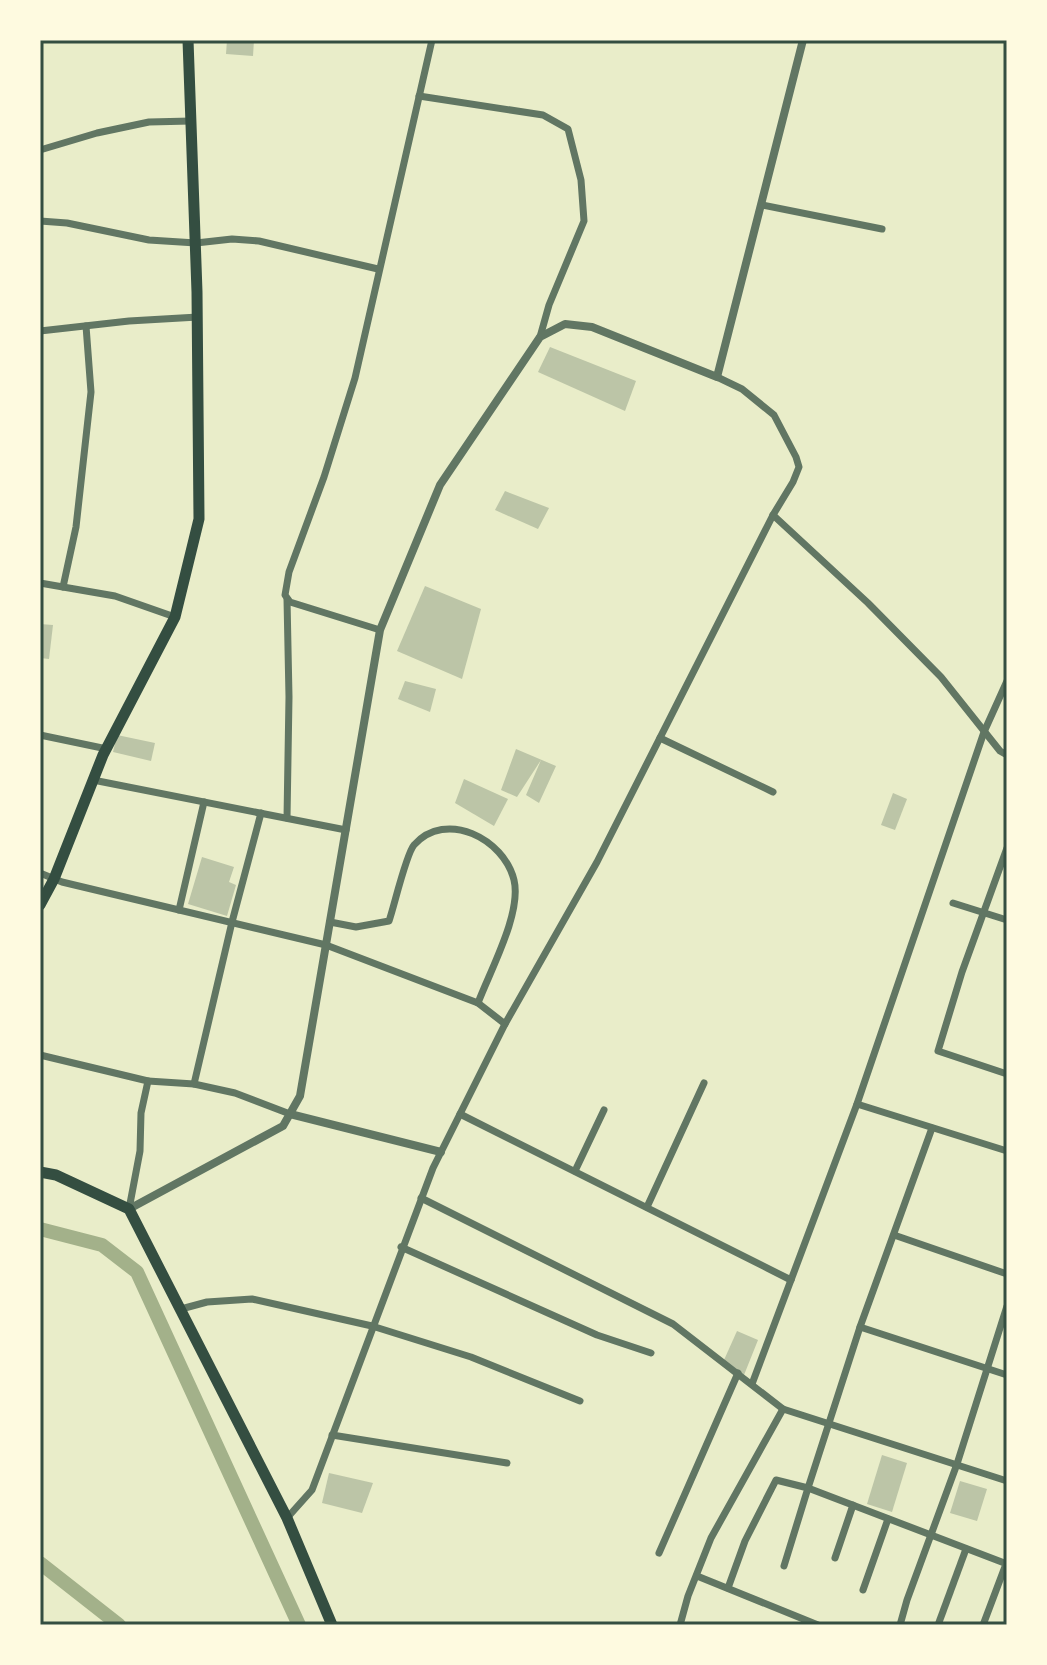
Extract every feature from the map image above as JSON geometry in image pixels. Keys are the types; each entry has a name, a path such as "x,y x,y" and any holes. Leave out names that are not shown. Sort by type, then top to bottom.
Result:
{"main road":[{"path":"40,905 54,879 107,749 175,617 199,519 198,317 188,40"},
{"path":"40,1172 56,1175 129,1209 287,1518 332,1625"}],"street":[{"path":"287,818 289,572 324,477 355,378 432,40"},
{"path":"717,377 803,40"},
{"path":"129,1209 283,1126 300,1096 380,630 440,485 540,337 549,305 584,221 581,180 568,129 543,115 419,96"},
{"path":"40,150 149,122 191,121"},
{"path":"762,205 882,229"},
{"path":"40,221 67,223 149,240 196,243 220,239 259,241 378,269"},
{"path":"40,331 198,317"},
{"path":"287,1518 312,1490 401,1247 441,1152 505,1024 597,862 799,467 774,415 742,389 592,327 565,324 540,337"},
{"path":"63,587 76,527 91,392 86,326"},
{"path":"773,515 868,603 941,677 1000,751 1007,755"},
{"path":"40,583 115,596 175,617"},
{"path":"287,599 380,630"},
{"path":"752,1384 857,1104 984,732 1007,681"},
{"path":"40,735 107,749"},
{"path":"660,738 773,792"},
{"path":"93,780 346,830"},
{"path":"179,910 204,802"},
{"path":"194,1084 261,813"},
{"path":"330,922 356,927 389,921 413,846 439,829 474,833 501,851 514,881 512,913 478,1003"},
{"path":"1007,848 962,972 938,1051 1005,1074 1007,1062"},
{"path":"40,873 54,879 326,945 478,1003 505,1024"},
{"path":"953,903 1007,920"},
{"path":"40,1055 148,1081 194,1084 235,1093 290,1114 441,1152"},
{"path":"129,1209 148,1081"},
{"path":"647,1207 704,1083"},
{"path":"857,1104 1007,1151"},
{"path":"575,1171 604,1110"},
{"path":"460,1114 791,1280"},
{"path":"784,1566 860,1327 932,1128"},
{"path":"421,1198 673,1324 783,1409 1007,1481"},
{"path":"894,1235 1007,1274"},
{"path":"401,1247 597,1335 651,1353"},
{"path":"181,1309 207,1302 252,1299 372,1326 471,1357 580,1401"},
{"path":"900,1625 957,1464 1007,1306"},
{"path":"860,1327 1007,1375"},
{"path":"659,1553 738,1373"},
{"path":"680,1625 711,1538 783,1409"},
{"path":"332,1435 507,1463"},
{"path":"728,1588 745,1541 776,1480 808,1488 1006,1564 983,1625"},
{"path":"835,1558 853,1505"},
{"path":"863,1590 888,1519"},
{"path":"938,1625 966,1549"},
{"path":"697,1576 818,1625"}],"building":[{"path":"227,40 254,40 253,56 226,54"},
{"path":"550,347 636,381 625,411 538,372"},
{"path":"505,491 549,508 538,529 495,510"},
{"path":"425,586 481,609 462,679 397,651"},
{"path":"40,624 53,625 49,659 40,658"},
{"path":"405,681 436,689 430,712 398,699"},
{"path":"117,735 155,743 151,761 113,752"},
{"path":"516,749 556,766 539,803 526,795 541,760 517,797 501,790"},
{"path":"464,779 508,799 494,826 455,803"},
{"path":"893,793 907,799 895,830 881,825"},
{"path":"202,857 234,867 229,882 236,885 227,916 188,904"},
{"path":"737,1331 758,1340 744,1375 724,1360"},
{"path":"882,1455 907,1463 892,1512 867,1504"},
{"path":"329,1473 373,1483 362,1513 322,1503"},
{"path":"960,1481 987,1489 977,1521 950,1513"}],"waterway":[{"path":"40,1229 102,1245 137,1272 299,1625"},
{"path":"40,1563 119,1625"}]}
